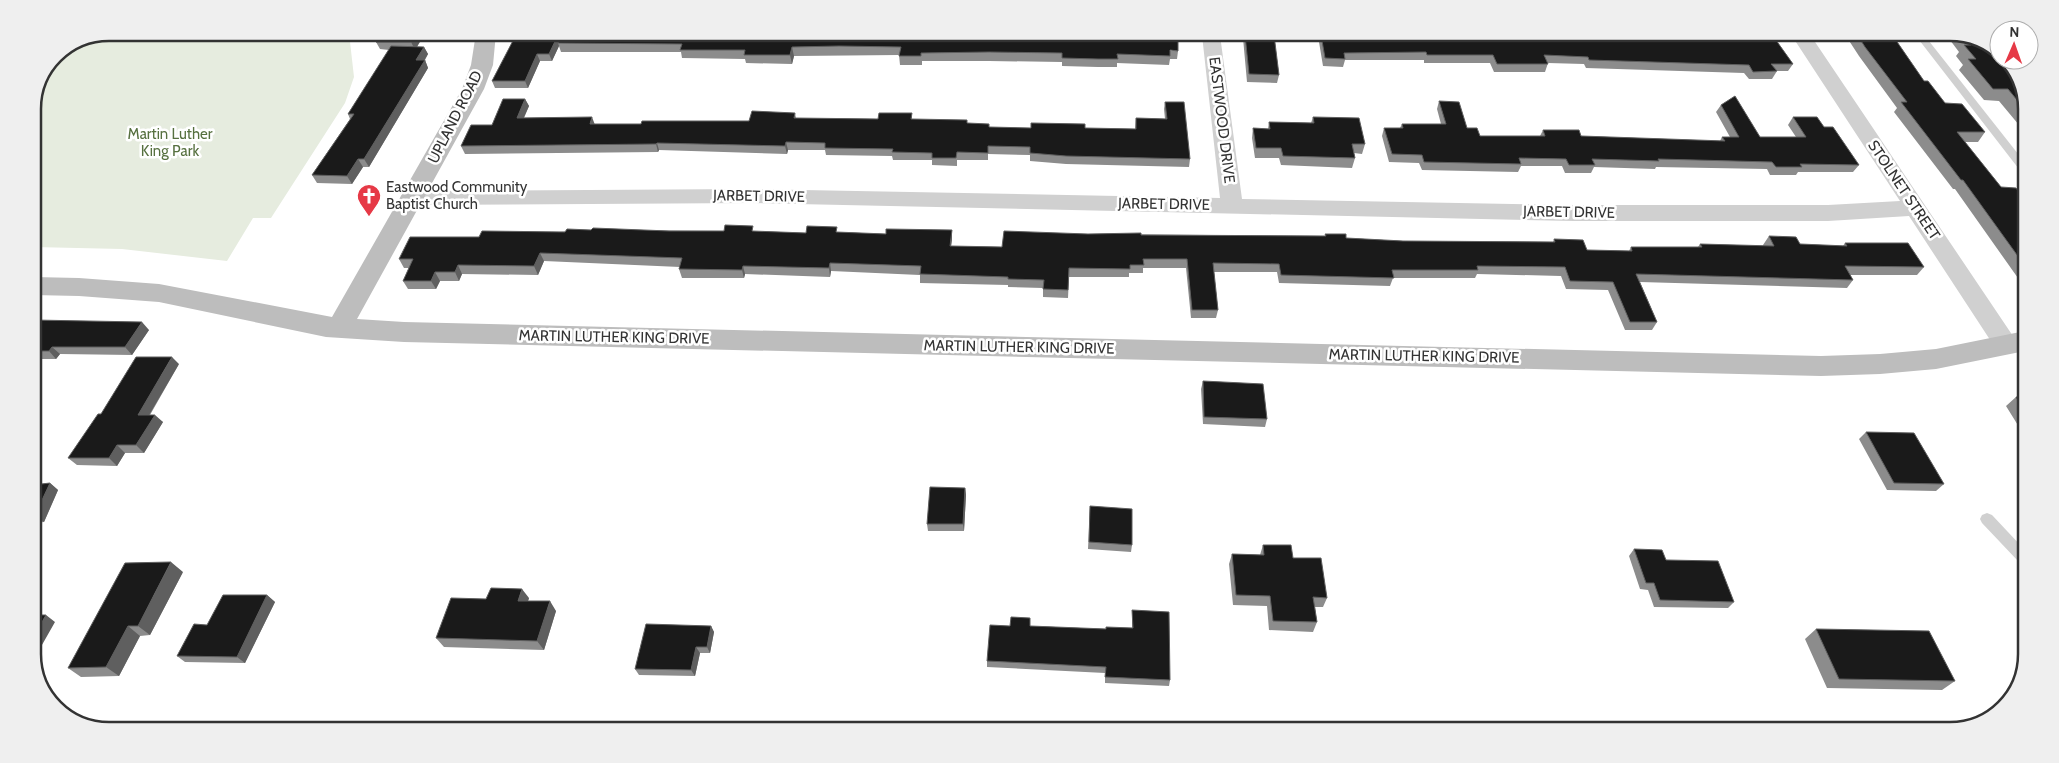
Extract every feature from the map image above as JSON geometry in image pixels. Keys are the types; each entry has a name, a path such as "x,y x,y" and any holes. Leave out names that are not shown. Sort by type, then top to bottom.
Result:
{"main road":[{"name":"UPLAND ROAD","path":"339,328 473,89 482,65 485,41"},
{"name":"MARTIN LUTHER KING DRIVE","path":"41,286 80,286 159,293 289,320 339,328 452,334 1820,366 1880,364 1936,359 2016,343"}],"street":[{"name":"EASTWOOD DRIVE","path":"1212,41 1232,205"},
{"name":"STOLNET STREET","path":"1804,41 1916,208 2016,343"},
{"name":"JARBET DRIVE","path":"411,198 751,196 1574,213 1828,213 1916,208"}],"lane":[{"path":"1924,41 2018,161"},
{"path":"1987,518 2018,552"}],"green space":[{"name":"Martin Luther King Park","path":"109,41 350,41 354,77 345,103 271,218 253,218 227,261 122,249 41,247 41,109 46,83 61,61 83,46"}],"building":[{"path":"377,41 412,41 411,42"},
{"path":"513,41 555,41 549,54 537,54 525,81 492,81"},
{"path":"559,41 1178,41 1178,51 1170,50 1170,56 1117,54 1118,59 1098,59 1062,58 1062,53 921,53 921,56 899,56 901,47 839,46 792,47 790,55 744,55 745,50 680,50 682,44 558,43"},
{"path":"1246,41 1275,41 1279,75 1249,74"},
{"path":"1322,41 1777,41 1793,64 1771,64 1777,71 1753,72 1749,65 1589,60 1588,57 1544,55 1548,64 1497,64 1493,55 1427,55 1426,52 1344,53 1345,59 1325,58"},
{"path":"1861,41 1896,41 1924,81 1928,81 1945,103 1962,104 1985,132 1957,132 2001,187 2016,188 2018,191 2018,256 1963,180 1961,180 1901,102 1907,102"},
{"path":"1964,45 1972,45 1989,54 1989,70 2005,70 2014,87 2017,100 2008,89 1993,89 1968,59 1976,59"},
{"path":"391,46 424,47 416,60 425,60 364,159 358,159 347,176 312,175 354,114 348,114"},
{"path":"1735,96 1760,137 1806,137 1793,117 1817,117 1824,127 1833,127 1859,165 1800,164 1802,167 1776,167 1772,162 1592,159 1595,165 1569,165 1566,159 1519,158 1521,164 1424,162 1422,155 1392,154 1384,128 1403,128 1402,124 1446,124 1439,101 1459,102 1467,128 1477,128 1480,136 1545,136 1543,130 1579,130 1581,136 1725,141 1722,137 1739,137 1721,105"},
{"path":"503,99 525,99 517,118 592,117 590,124 641,124 642,121 749,121 752,111 795,113 794,118 878,119 879,113 912,113 911,119 967,120 967,123 989,124 989,127 1031,128 1031,123 1085,124 1085,128 1136,129 1136,118 1167,119 1165,102 1184,102 1190,159 1066,156 1030,153 1030,147 988,146 988,153 957,152 956,158 932,158 932,153 892,152 893,149 825,148 825,143 786,142 785,146 657,143 461,146 471,125 492,125"},
{"path":"1313,117 1359,118 1365,144 1352,144 1355,158 1283,156 1281,148 1256,148 1253,128 1270,129 1269,122 1314,123"},
{"path":"725,225 753,226 752,231 806,233 807,226 837,227 836,232 886,234 886,229 952,230 950,246 1002,247 1004,231 1088,234 1141,233 1141,235 1326,236 1325,234 1346,234 1346,238 1403,241 1555,242 1554,239 1583,240 1587,250 1632,251 1631,247 1702,247 1700,244 1774,246 1769,236 1796,237 1800,244 1847,246 1845,243 1908,243 1924,267 1845,266 1853,280 1636,274 1657,322 1630,322 1613,282 1570,281 1565,267 1477,266 1478,270 1392,270 1394,278 1281,275 1279,264 1213,263 1218,310 1192,310 1187,259 1143,259 1144,265 1130,265 1130,269 1069,268 1068,290 1043,289 1044,280 920,274 921,266 830,263 829,268 743,266 742,270 679,269 682,258 540,253 534,266 458,265 455,272 435,272 431,281 403,281 413,259 399,259 410,237 479,237 482,231 565,232 567,229 591,230 593,228 724,231"},
{"path":"41,320 142,322 125,347 52,347 49,351 41,351"},
{"path":"136,357 172,357 138,415 155,415 136,445 117,445 109,458 68,458 98,414 101,414"},
{"path":"1203,381 1263,384 1267,419 1204,417"},
{"path":"1866,432 1914,433 1944,484 1894,483"},
{"path":"50,483 41,502 41,484"},
{"path":"930,487 965,488 963,524 927,524"},
{"path":"1090,506 1132,509 1132,545 1089,542"},
{"path":"1263,545 1291,545 1293,558 1321,558 1327,598 1313,597 1317,622 1273,621 1270,596 1236,595 1232,554 1264,555"},
{"path":"1634,549 1662,550 1666,560 1718,561 1734,602 1660,600 1654,583 1646,583"},
{"path":"171,562 138,626 128,626 106,667 68,668 125,563"},
{"path":"491,588 522,589 518,601 550,601 537,641 436,638 451,598 486,599"},
{"path":"223,595 267,595 237,657 177,656 194,624 207,625"},
{"path":"1132,610 1169,612 1170,680 1105,677 1106,667 987,661 990,625 1010,626 1011,617 1030,618 1030,626 1106,629 1106,627 1133,628"},
{"path":"41,615 46,615 41,624"},
{"path":"646,624 711,626 707,647 696,647 691,670 635,669"},
{"path":"1816,629 1929,631 1955,681 1839,679"}],"place":[{"name":"Eastwood Community Baptist Church","path":"369,217"}]}
